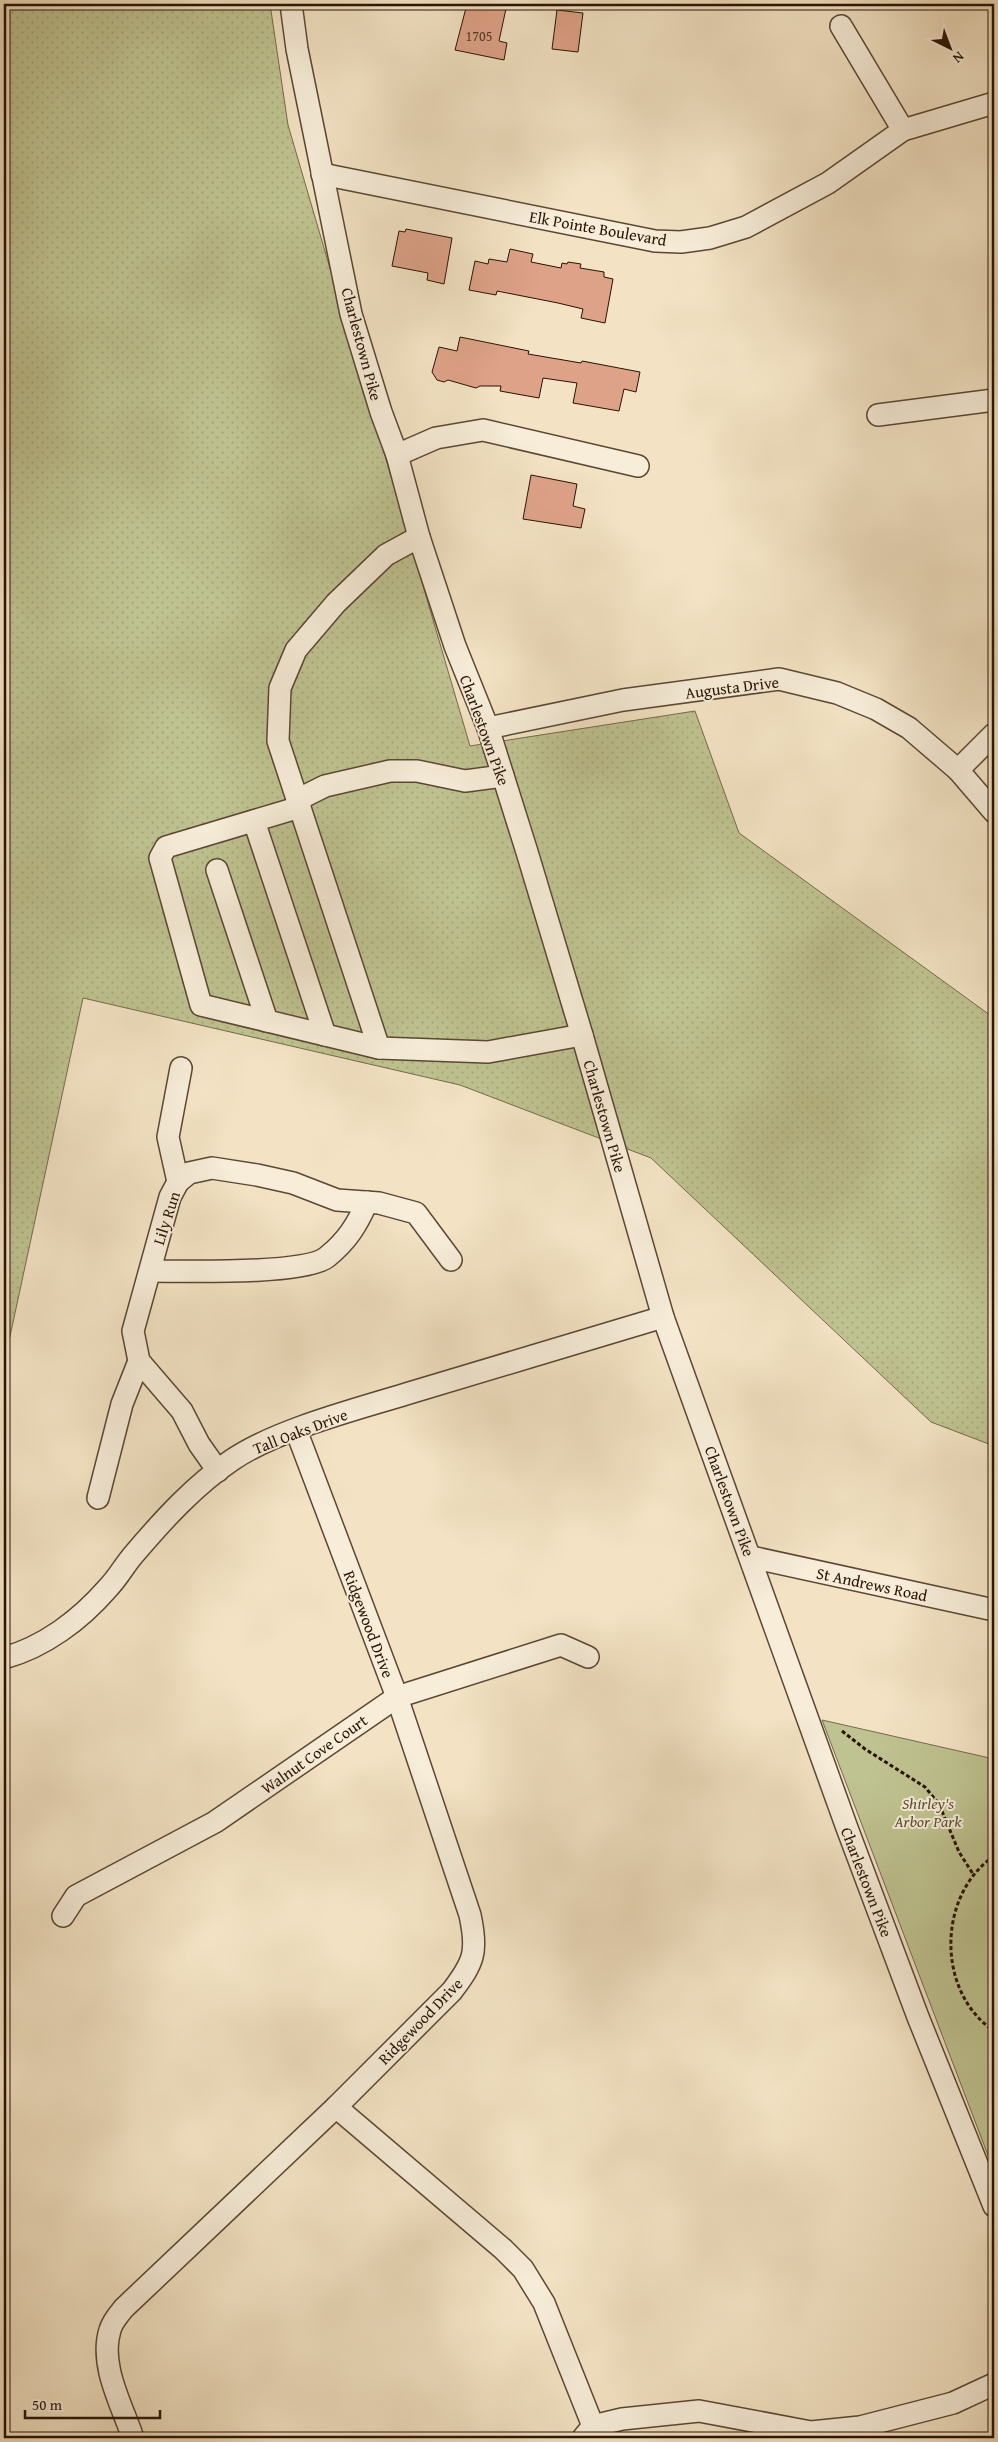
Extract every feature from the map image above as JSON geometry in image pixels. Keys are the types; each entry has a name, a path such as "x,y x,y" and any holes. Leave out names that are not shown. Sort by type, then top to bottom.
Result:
{"street":[{"name":"Charlestown Pike","path":"291,4 297,49 352,314 381,412 397,455 419,537 455,646 488,728 503,776 582,1035 663,1317 871,1891 918,2017 994,2206"},
{"path":"841,26 904,130"},
{"name":"Elk Pointe Boulevard","path":"322,174 655,241 681,242 710,238 746,227 828,183 904,130 994,104"},
{"path":"878,415 994,400"},
{"path":"397,455 436,438 483,430 638,466"},
{"path":"380,1048 278,741 280,688 296,650 336,603 386,555 419,537"},
{"name":"Augusta Drive","path":"488,728 623,700 779,679 837,692 876,709 909,728 958,770 994,812"},
{"path":"958,770 994,734"},
{"path":"503,776 465,781 417,772 390,771 326,786 298,804 254,820 166,847 160,858 201,1004 380,1048 488,1052 582,1035"},
{"path":"254,820 325,1035"},
{"path":"217,870 267,1021"},
{"path":"178,1182 168,1137 181,1068"},
{"name":"Lily Run","path":"218,1470 199,1444 182,1411 139,1361 133,1331 162,1222 170,1197 178,1182 189,1173 212,1168 293,1183 337,1200 367,1202 416,1213 451,1260"},
{"path":"150,1271 248,1270 301,1267 326,1258 355,1229 367,1202"},
{"name":"Tall Oaks Drive","path":"4,1658 44,1642 84,1614 109,1588 134,1554 192,1492 232,1460 276,1437 362,1407 663,1317"},
{"path":"98,1498 122,1404 139,1361"},
{"name":"Ridgewood Drive","path":"133,2438 111,2376 106,2352 110,2328 124,2308 336,2107 452,1991 464,1975 475,1948 470,1915 397,1697 296,1430"},
{"name":"St Andrews Road","path":"751,1557 994,1610"},
{"name":"Walnut Cove Court","path":"63,1916 76,1896 215,1822 397,1697 561,1645 588,1657"},
{"path":"336,2107 503,2249 523,2269 544,2303 588,2432 622,2419 699,2411 811,2432 868,2432 953,2403 994,2384"}],"path":[{"path":"842,1731 865,1749 925,1787 939,1804 959,1852 973,1874"},
{"path":"994,1856 973,1874 954,1913 950,1934 954,1974 962,1994 973,2013 994,2031"}],"green space":[{"path":"4,4 270,4 288,125 470,746 695,711 739,833 994,1018 994,1446 931,1422 651,1158 460,1085 83,998 4,1364"},
{"name":"Shirley's Arbor Park","path":"822,1720 994,1759 994,2171"}],"building":[{"path":"467,4 507,4 499,41 507,43 504,60 455,50"},
{"path":"557,10 583,13 578,52 552,49"},
{"path":"406,229 452,238 444,284 427,280 428,273 392,266 399,231 405,232"},
{"path":"510,249 533,254 531,262 561,268 562,263 581,264 580,268 604,272 604,277 613,279 605,323 581,318 583,309 497,291 496,295 469,290 475,261 488,264 489,259 507,262"},
{"path":"460,337 529,351 528,354 581,363 582,361 640,372 636,392 624,389 619,411 573,403 577,383 543,378 539,398 500,391 501,386 480,386 476,388 448,380 444,382 437,380 432,372 439,347 457,351"},
{"path":"531,475 577,484 573,506 585,509 581,528 523,519"}]}
